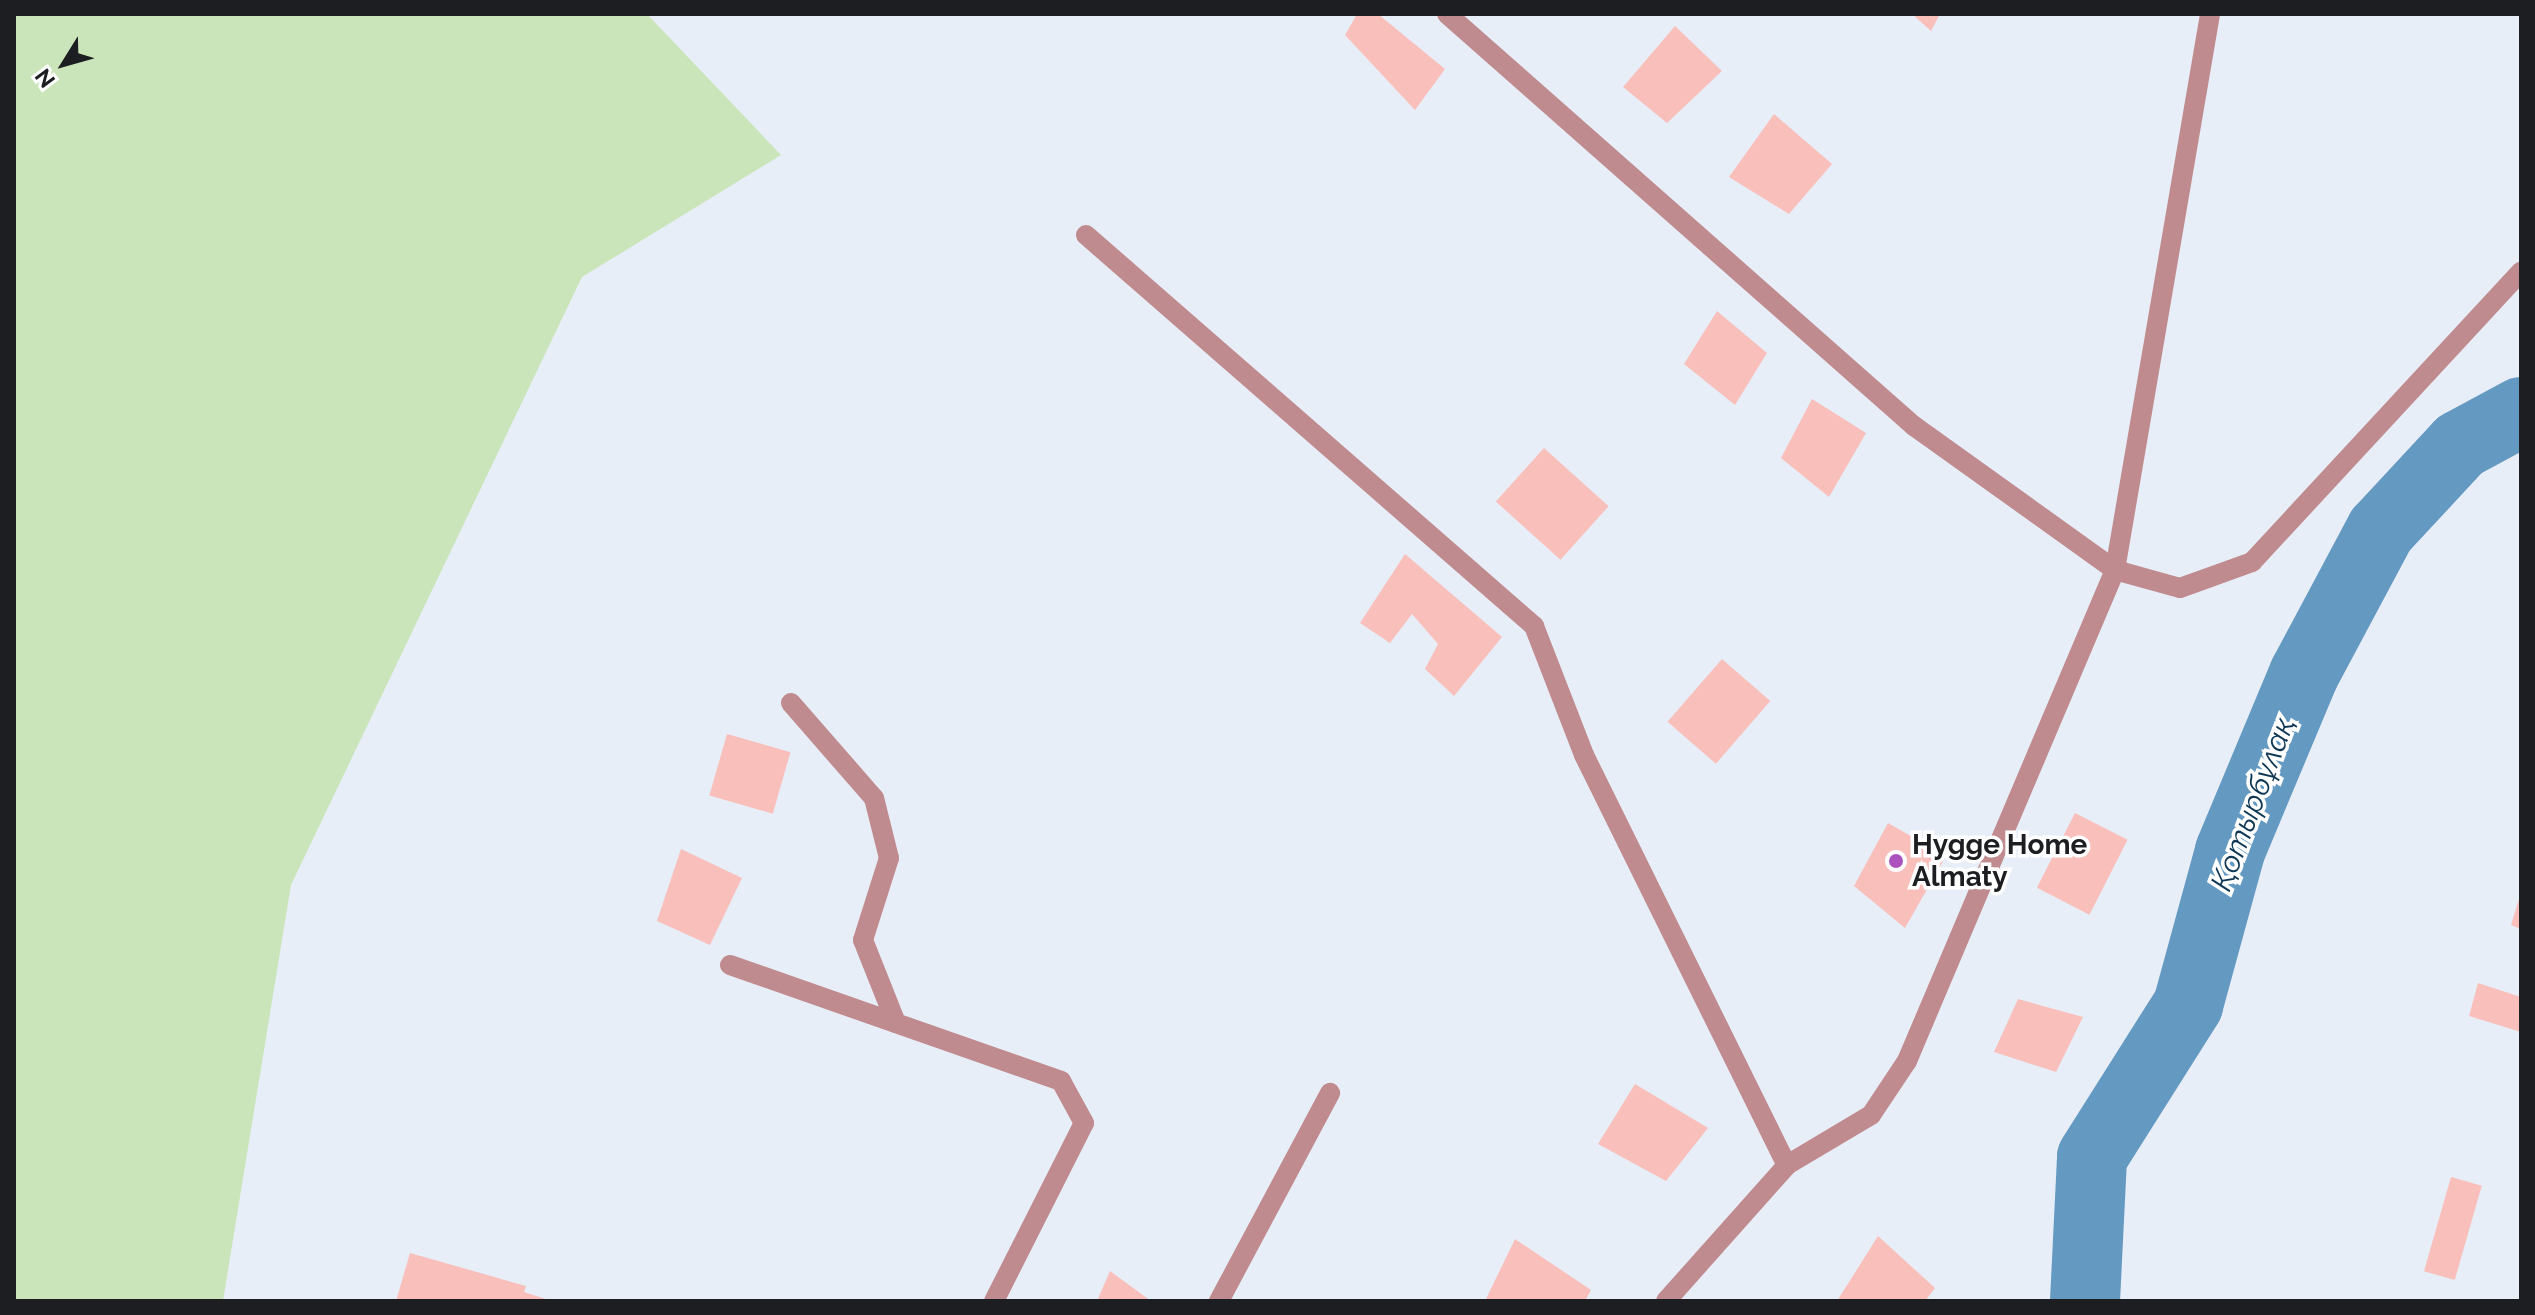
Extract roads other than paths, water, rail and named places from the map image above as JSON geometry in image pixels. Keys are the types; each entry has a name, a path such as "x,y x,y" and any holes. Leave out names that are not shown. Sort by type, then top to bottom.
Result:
{"lane":[{"path":"1447,14 1914,426 2115,570 2180,588 2252,562 2521,271"},
{"path":"1666,1301 1787,1165 1871,1115 1907,1061 2115,570 2210,14"},
{"path":"1086,235 1534,626 1584,755 1787,1165"},
{"path":"791,703 874,798 889,858 863,940 896,1023"},
{"path":"730,965 1061,1081 1084,1123 994,1301"},
{"path":"1219,1301 1330,1093"}],"waterway":[{"name":"Қотырбұлақ","path":"2085,1301 2092,1157 2188,1005 2230,851 2304,674 2381,530 2460,445 2521,412"}],"place":[{"name":"Hygge Home Almaty","path":"1896,861"}]}
